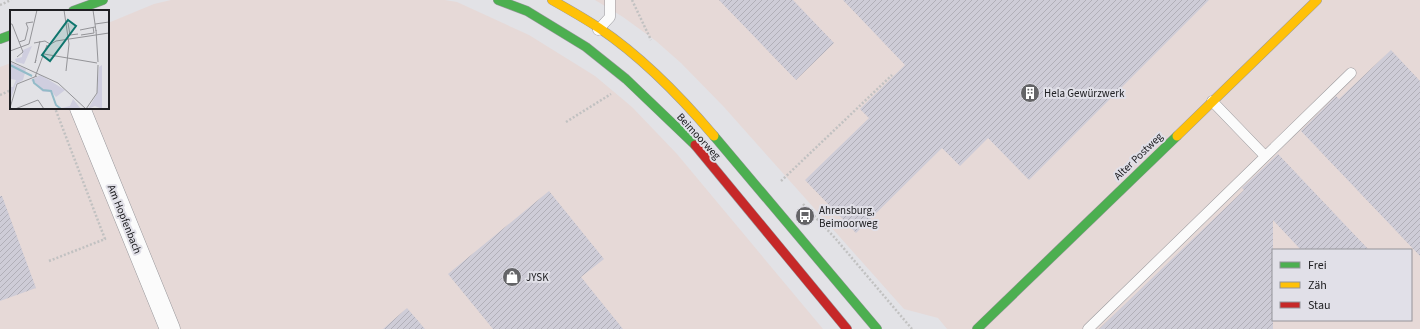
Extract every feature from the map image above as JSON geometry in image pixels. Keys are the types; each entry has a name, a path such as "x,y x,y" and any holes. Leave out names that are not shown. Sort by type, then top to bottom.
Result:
{"main road":[{"path":"76,10 103,0"},
{"name":"Beimoorweg","path":"498,0 527,11 586,47 626,79 695,145 847,329"},
{"name":"Beimoorweg","path":"552,0 599,28 623,46 662,80 710,131 877,329"},
{"name":"Alter Postweg","path":"977,329 1317,0"},
{"path":"0,39 10,35"}],"street":[{"name":"Am Hopfenbach","path":"80,109 170,329"}],"lane":[{"path":"586,47 599,28 610,17 610,0"},
{"path":"1088,329 1351,73"},
{"path":"1212,101 1265,156"}],"path":[{"path":"0,5 11,0"},
{"path":"632,0 654,46"},
{"path":"781,182 892,75"},
{"path":"0,95 10,90"},
{"path":"49,262 105,239 55,109"}],"shaded area":[{"path":"171,0 445,0 457,2 529,35 595,76 632,107 677,154 823,329 0,329 0,67 10,63 10,109 109,109 109,23 154,4"},
{"path":"595,0 1420,0 1420,329 947,329 938,318 904,309 724,107 681,63 656,41 623,17"}],"building":[{"path":"719,0 793,0 834,43 796,80"},
{"name":"Hela Gewürzwerk","path":"843,0 1209,0 1029,180 988,138 960,166 942,148 856,233 805,180 869,118 860,109 905,65"},
{"path":"1391,50 1420,81 1420,256 1301,131 1336,96 1339,99"},
{"path":"1278,154 1368,249 1300,249 1273,220 1273,329 1099,329 1244,190 1242,188"},
{"path":"549,191 604,259 581,277 623,329 493,329 448,274"},
{"path":"0,196 2,196 36,288 0,301"},
{"path":"407,308 425,329 383,329"}],"traffic: fast":[{"path":"76,10 103,0"},
{"path":"498,0 527,11 586,47 626,79 695,145"},
{"path":"0,39 10,35"},
{"path":"714,136 877,329"},
{"path":"977,329 1177,136"}],"traffic: slow":[{"path":"552,0 582,17 615,39 646,65 674,92 714,136"},
{"path":"1177,136 1317,0"}],"traffic: jam":[{"path":"695,145 847,329"}],"place":[{"name":"Hela Gewürzwerk","path":"1030,93"},
{"name":"Ahrensburg, Beimoorweg","path":"805,216"},
{"name":"JYSK","path":"512,277"}]}
